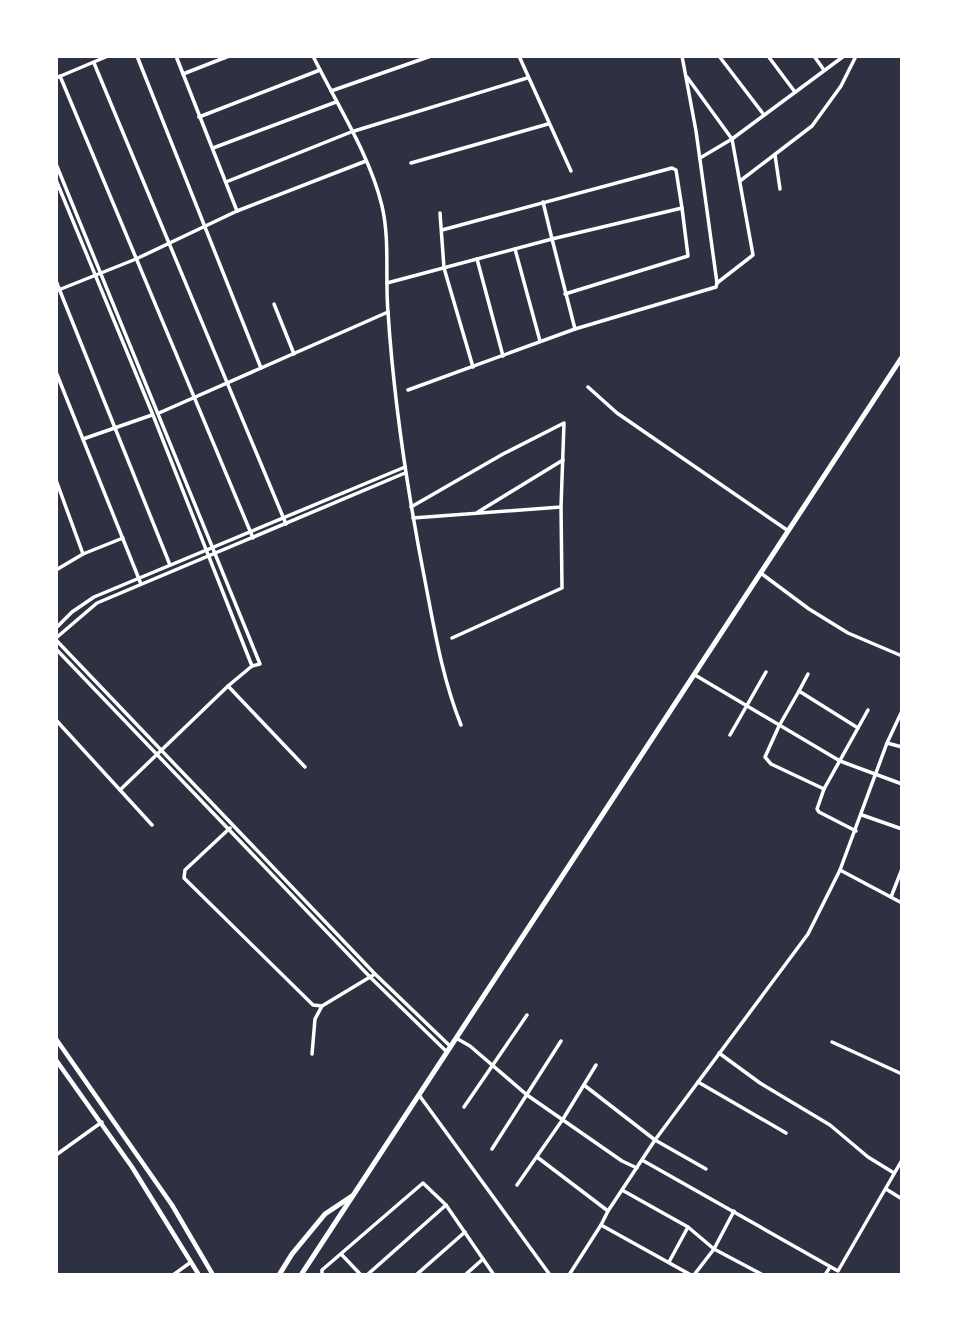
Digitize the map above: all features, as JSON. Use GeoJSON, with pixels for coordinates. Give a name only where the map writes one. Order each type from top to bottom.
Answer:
{"type":"FeatureCollection","features":[{"type":"Feature","properties":{"kind":"main road"},"geometry":{"type":"LineString","coordinates":[[301,1275],[902,357]]}},
{"type":"Feature","properties":{"kind":"main road"},"geometry":{"type":"LineString","coordinates":[[279,1275],[324,1214],[354,1195]]}},
{"type":"Feature","properties":{"kind":"main road"},"geometry":{"type":"LineString","coordinates":[[324,1214],[332,1216],[336,1223]]}},
{"type":"Feature","properties":{"kind":"street"},"geometry":{"type":"LineString","coordinates":[[108,56],[58,77],[253,538]]}},
{"type":"Feature","properties":{"kind":"street"},"geometry":{"type":"LineString","coordinates":[[136,56],[261,368]]}},
{"type":"Feature","properties":{"kind":"street"},"geometry":{"type":"LineString","coordinates":[[176,56],[237,211]]}},
{"type":"Feature","properties":{"kind":"street"},"geometry":{"type":"LineString","coordinates":[[183,74],[229,56]]}},
{"type":"Feature","properties":{"kind":"street"},"geometry":{"type":"LineString","coordinates":[[313,56],[366,161],[383,209],[388,312],[405,472],[445,678],[461,725]]}},
{"type":"Feature","properties":{"kind":"street"},"geometry":{"type":"LineString","coordinates":[[331,91],[431,56]]}},
{"type":"Feature","properties":{"kind":"street"},"geometry":{"type":"LineString","coordinates":[[519,56],[570,171]]}},
{"type":"Feature","properties":{"kind":"street"},"geometry":{"type":"LineString","coordinates":[[682,56],[717,283]]}},
{"type":"Feature","properties":{"kind":"street"},"geometry":{"type":"LineString","coordinates":[[719,56],[764,115]]}},
{"type":"Feature","properties":{"kind":"street"},"geometry":{"type":"LineString","coordinates":[[768,56],[795,92]]}},
{"type":"Feature","properties":{"kind":"street"},"geometry":{"type":"LineString","coordinates":[[814,56],[824,70]]}},
{"type":"Feature","properties":{"kind":"street"},"geometry":{"type":"LineString","coordinates":[[700,159],[732,139],[844,56]]}},
{"type":"Feature","properties":{"kind":"street"},"geometry":{"type":"LineString","coordinates":[[740,181],[812,126],[841,86],[856,56]]}},
{"type":"Feature","properties":{"kind":"street"},"geometry":{"type":"LineString","coordinates":[[94,63],[286,524]]}},
{"type":"Feature","properties":{"kind":"street"},"geometry":{"type":"LineString","coordinates":[[199,117],[320,70]]}},
{"type":"Feature","properties":{"kind":"street"},"geometry":{"type":"LineString","coordinates":[[408,390],[575,329],[716,287],[717,283],[753,255],[732,139],[686,75]]}},
{"type":"Feature","properties":{"kind":"street"},"geometry":{"type":"LineString","coordinates":[[226,182],[351,132],[527,78]]}},
{"type":"Feature","properties":{"kind":"street"},"geometry":{"type":"LineString","coordinates":[[212,148],[336,103]]}},
{"type":"Feature","properties":{"kind":"street"},"geometry":{"type":"LineString","coordinates":[[411,163],[548,124]]}},
{"type":"Feature","properties":{"kind":"street"},"geometry":{"type":"LineString","coordinates":[[775,155],[780,189]]}},
{"type":"Feature","properties":{"kind":"street"},"geometry":{"type":"LineString","coordinates":[[58,290],[136,259],[237,211],[366,161]]}},
{"type":"Feature","properties":{"kind":"street"},"geometry":{"type":"LineString","coordinates":[[56,164],[260,664],[251,666],[228,686],[120,790]]}},
{"type":"Feature","properties":{"kind":"street"},"geometry":{"type":"LineString","coordinates":[[442,230],[672,168],[676,170],[688,257],[565,294]]}},
{"type":"Feature","properties":{"kind":"street"},"geometry":{"type":"LineString","coordinates":[[56,180],[153,415],[251,666]]}},
{"type":"Feature","properties":{"kind":"street"},"geometry":{"type":"LineString","coordinates":[[544,202],[575,329]]}},
{"type":"Feature","properties":{"kind":"street"},"geometry":{"type":"LineString","coordinates":[[387,284],[552,239],[682,208]]}},
{"type":"Feature","properties":{"kind":"street"},"geometry":{"type":"LineString","coordinates":[[440,213],[444,268],[473,367]]}},
{"type":"Feature","properties":{"kind":"street"},"geometry":{"type":"LineString","coordinates":[[515,249],[540,342]]}},
{"type":"Feature","properties":{"kind":"street"},"geometry":{"type":"LineString","coordinates":[[477,259],[503,356]]}},
{"type":"Feature","properties":{"kind":"street"},"geometry":{"type":"LineString","coordinates":[[56,281],[172,571]]}},
{"type":"Feature","properties":{"kind":"street"},"geometry":{"type":"LineString","coordinates":[[274,304],[294,354]]}},
{"type":"Feature","properties":{"kind":"street"},"geometry":{"type":"LineString","coordinates":[[83,439],[158,413],[388,312]]}},
{"type":"Feature","properties":{"kind":"street"},"geometry":{"type":"LineString","coordinates":[[56,372],[141,583]]}},
{"type":"Feature","properties":{"kind":"street"},"geometry":{"type":"LineString","coordinates":[[588,387],[617,413],[789,531]]}},
{"type":"Feature","properties":{"kind":"street"},"geometry":{"type":"LineString","coordinates":[[411,507],[503,454],[564,423],[562,588],[452,638]]}},
{"type":"Feature","properties":{"kind":"street"},"geometry":{"type":"LineString","coordinates":[[475,514],[563,460]]}},
{"type":"Feature","properties":{"kind":"street"},"geometry":{"type":"LineString","coordinates":[[56,628],[72,612],[94,597],[405,467]]}},
{"type":"Feature","properties":{"kind":"street"},"geometry":{"type":"LineString","coordinates":[[405,472],[97,603],[56,639],[449,1049]]}},
{"type":"Feature","properties":{"kind":"street"},"geometry":{"type":"LineString","coordinates":[[56,480],[83,554]]}},
{"type":"Feature","properties":{"kind":"street"},"geometry":{"type":"LineString","coordinates":[[413,518],[561,507]]}},
{"type":"Feature","properties":{"kind":"street"},"geometry":{"type":"LineString","coordinates":[[56,570],[83,554],[123,538]]}},
{"type":"Feature","properties":{"kind":"street"},"geometry":{"type":"LineString","coordinates":[[761,574],[848,633],[902,656]]}},
{"type":"Feature","properties":{"kind":"street"},"geometry":{"type":"LineString","coordinates":[[231,615],[239,610]]}},
{"type":"Feature","properties":{"kind":"street"},"geometry":{"type":"LineString","coordinates":[[56,649],[371,978],[449,1049]]}},
{"type":"Feature","properties":{"kind":"street"},"geometry":{"type":"LineString","coordinates":[[730,735],[766,672]]}},
{"type":"Feature","properties":{"kind":"street"},"geometry":{"type":"LineString","coordinates":[[808,674],[764,753],[766,761],[824,789]]}},
{"type":"Feature","properties":{"kind":"street"},"geometry":{"type":"LineString","coordinates":[[695,675],[840,761],[902,784]]}},
{"type":"Feature","properties":{"kind":"street"},"geometry":{"type":"LineString","coordinates":[[228,686],[305,767]]}},
{"type":"Feature","properties":{"kind":"street"},"geometry":{"type":"LineString","coordinates":[[799,691],[858,728]]}},
{"type":"Feature","properties":{"kind":"street"},"geometry":{"type":"LineString","coordinates":[[856,831],[817,809],[824,789],[868,709]]}},
{"type":"Feature","properties":{"kind":"street"},"geometry":{"type":"LineString","coordinates":[[569,1275],[655,1140],[808,934],[840,870],[887,743],[902,711]]}},
{"type":"Feature","properties":{"kind":"street"},"geometry":{"type":"LineString","coordinates":[[56,720],[152,825]]}},
{"type":"Feature","properties":{"kind":"street"},"geometry":{"type":"LineString","coordinates":[[887,743],[902,747]]}},
{"type":"Feature","properties":{"kind":"street"},"geometry":{"type":"LineString","coordinates":[[862,815],[902,830]]}},
{"type":"Feature","properties":{"kind":"street"},"geometry":{"type":"LineString","coordinates":[[230,828],[185,870],[184,878],[313,1005],[322,1006]]}},
{"type":"Feature","properties":{"kind":"street"},"geometry":{"type":"LineString","coordinates":[[890,897],[902,869]]}},
{"type":"Feature","properties":{"kind":"street"},"geometry":{"type":"LineString","coordinates":[[840,870],[902,903]]}},
{"type":"Feature","properties":{"kind":"street"},"geometry":{"type":"LineString","coordinates":[[312,1054],[315,1019],[322,1006],[375,974]]}},
{"type":"Feature","properties":{"kind":"street"},"geometry":{"type":"LineString","coordinates":[[464,1107],[527,1015]]}},
{"type":"Feature","properties":{"kind":"street"},"geometry":{"type":"LineString","coordinates":[[456,1038],[527,1095],[622,1161],[637,1168]]}},
{"type":"Feature","properties":{"kind":"street"},"geometry":{"type":"LineString","coordinates":[[56,1039],[165,1194],[214,1275]]}},
{"type":"Feature","properties":{"kind":"street"},"geometry":{"type":"LineString","coordinates":[[492,1149],[561,1041]]}},
{"type":"Feature","properties":{"kind":"street"},"geometry":{"type":"LineString","coordinates":[[832,1042],[902,1074]]}},
{"type":"Feature","properties":{"kind":"street"},"geometry":{"type":"LineString","coordinates":[[719,1053],[760,1083],[830,1125],[868,1157],[894,1174]]}},
{"type":"Feature","properties":{"kind":"street"},"geometry":{"type":"LineString","coordinates":[[56,1060],[102,1122],[199,1275]]}},
{"type":"Feature","properties":{"kind":"street"},"geometry":{"type":"LineString","coordinates":[[517,1185],[563,1119],[596,1065]]}},
{"type":"Feature","properties":{"kind":"street"},"geometry":{"type":"LineString","coordinates":[[698,1082],[786,1133]]}},
{"type":"Feature","properties":{"kind":"street"},"geometry":{"type":"LineString","coordinates":[[584,1085],[655,1140],[706,1169]]}},
{"type":"Feature","properties":{"kind":"street"},"geometry":{"type":"LineString","coordinates":[[419,1096],[550,1275]]}},
{"type":"Feature","properties":{"kind":"street"},"geometry":{"type":"LineString","coordinates":[[56,1155],[102,1122]]}},
{"type":"Feature","properties":{"kind":"street"},"geometry":{"type":"LineString","coordinates":[[537,1157],[608,1211]]}},
{"type":"Feature","properties":{"kind":"street"},"geometry":{"type":"LineString","coordinates":[[642,1160],[844,1275]]}},
{"type":"Feature","properties":{"kind":"street"},"geometry":{"type":"LineString","coordinates":[[838,1271],[902,1160]]}},
{"type":"Feature","properties":{"kind":"street"},"geometry":{"type":"LineString","coordinates":[[322,1275],[322,1270],[423,1183],[446,1205],[494,1275]]}},
{"type":"Feature","properties":{"kind":"street"},"geometry":{"type":"LineString","coordinates":[[885,1189],[902,1199]]}},
{"type":"Feature","properties":{"kind":"street"},"geometry":{"type":"LineString","coordinates":[[622,1190],[688,1227],[714,1249],[763,1275]]}},
{"type":"Feature","properties":{"kind":"street"},"geometry":{"type":"LineString","coordinates":[[367,1275],[446,1205]]}},
{"type":"Feature","properties":{"kind":"street"},"geometry":{"type":"LineString","coordinates":[[601,1225],[693,1275],[714,1249],[734,1211]]}},
{"type":"Feature","properties":{"kind":"street"},"geometry":{"type":"LineString","coordinates":[[668,1262],[688,1227]]}},
{"type":"Feature","properties":{"kind":"street"},"geometry":{"type":"LineString","coordinates":[[416,1275],[465,1232]]}},
{"type":"Feature","properties":{"kind":"street"},"geometry":{"type":"LineString","coordinates":[[342,1255],[360,1275]]}},
{"type":"Feature","properties":{"kind":"street"},"geometry":{"type":"LineString","coordinates":[[465,1275],[483,1259]]}},
{"type":"Feature","properties":{"kind":"street"},"geometry":{"type":"LineString","coordinates":[[173,1275],[191,1262]]}},
{"type":"Feature","properties":{"kind":"street"},"geometry":{"type":"LineString","coordinates":[[825,1275],[830,1267]]}}]}
